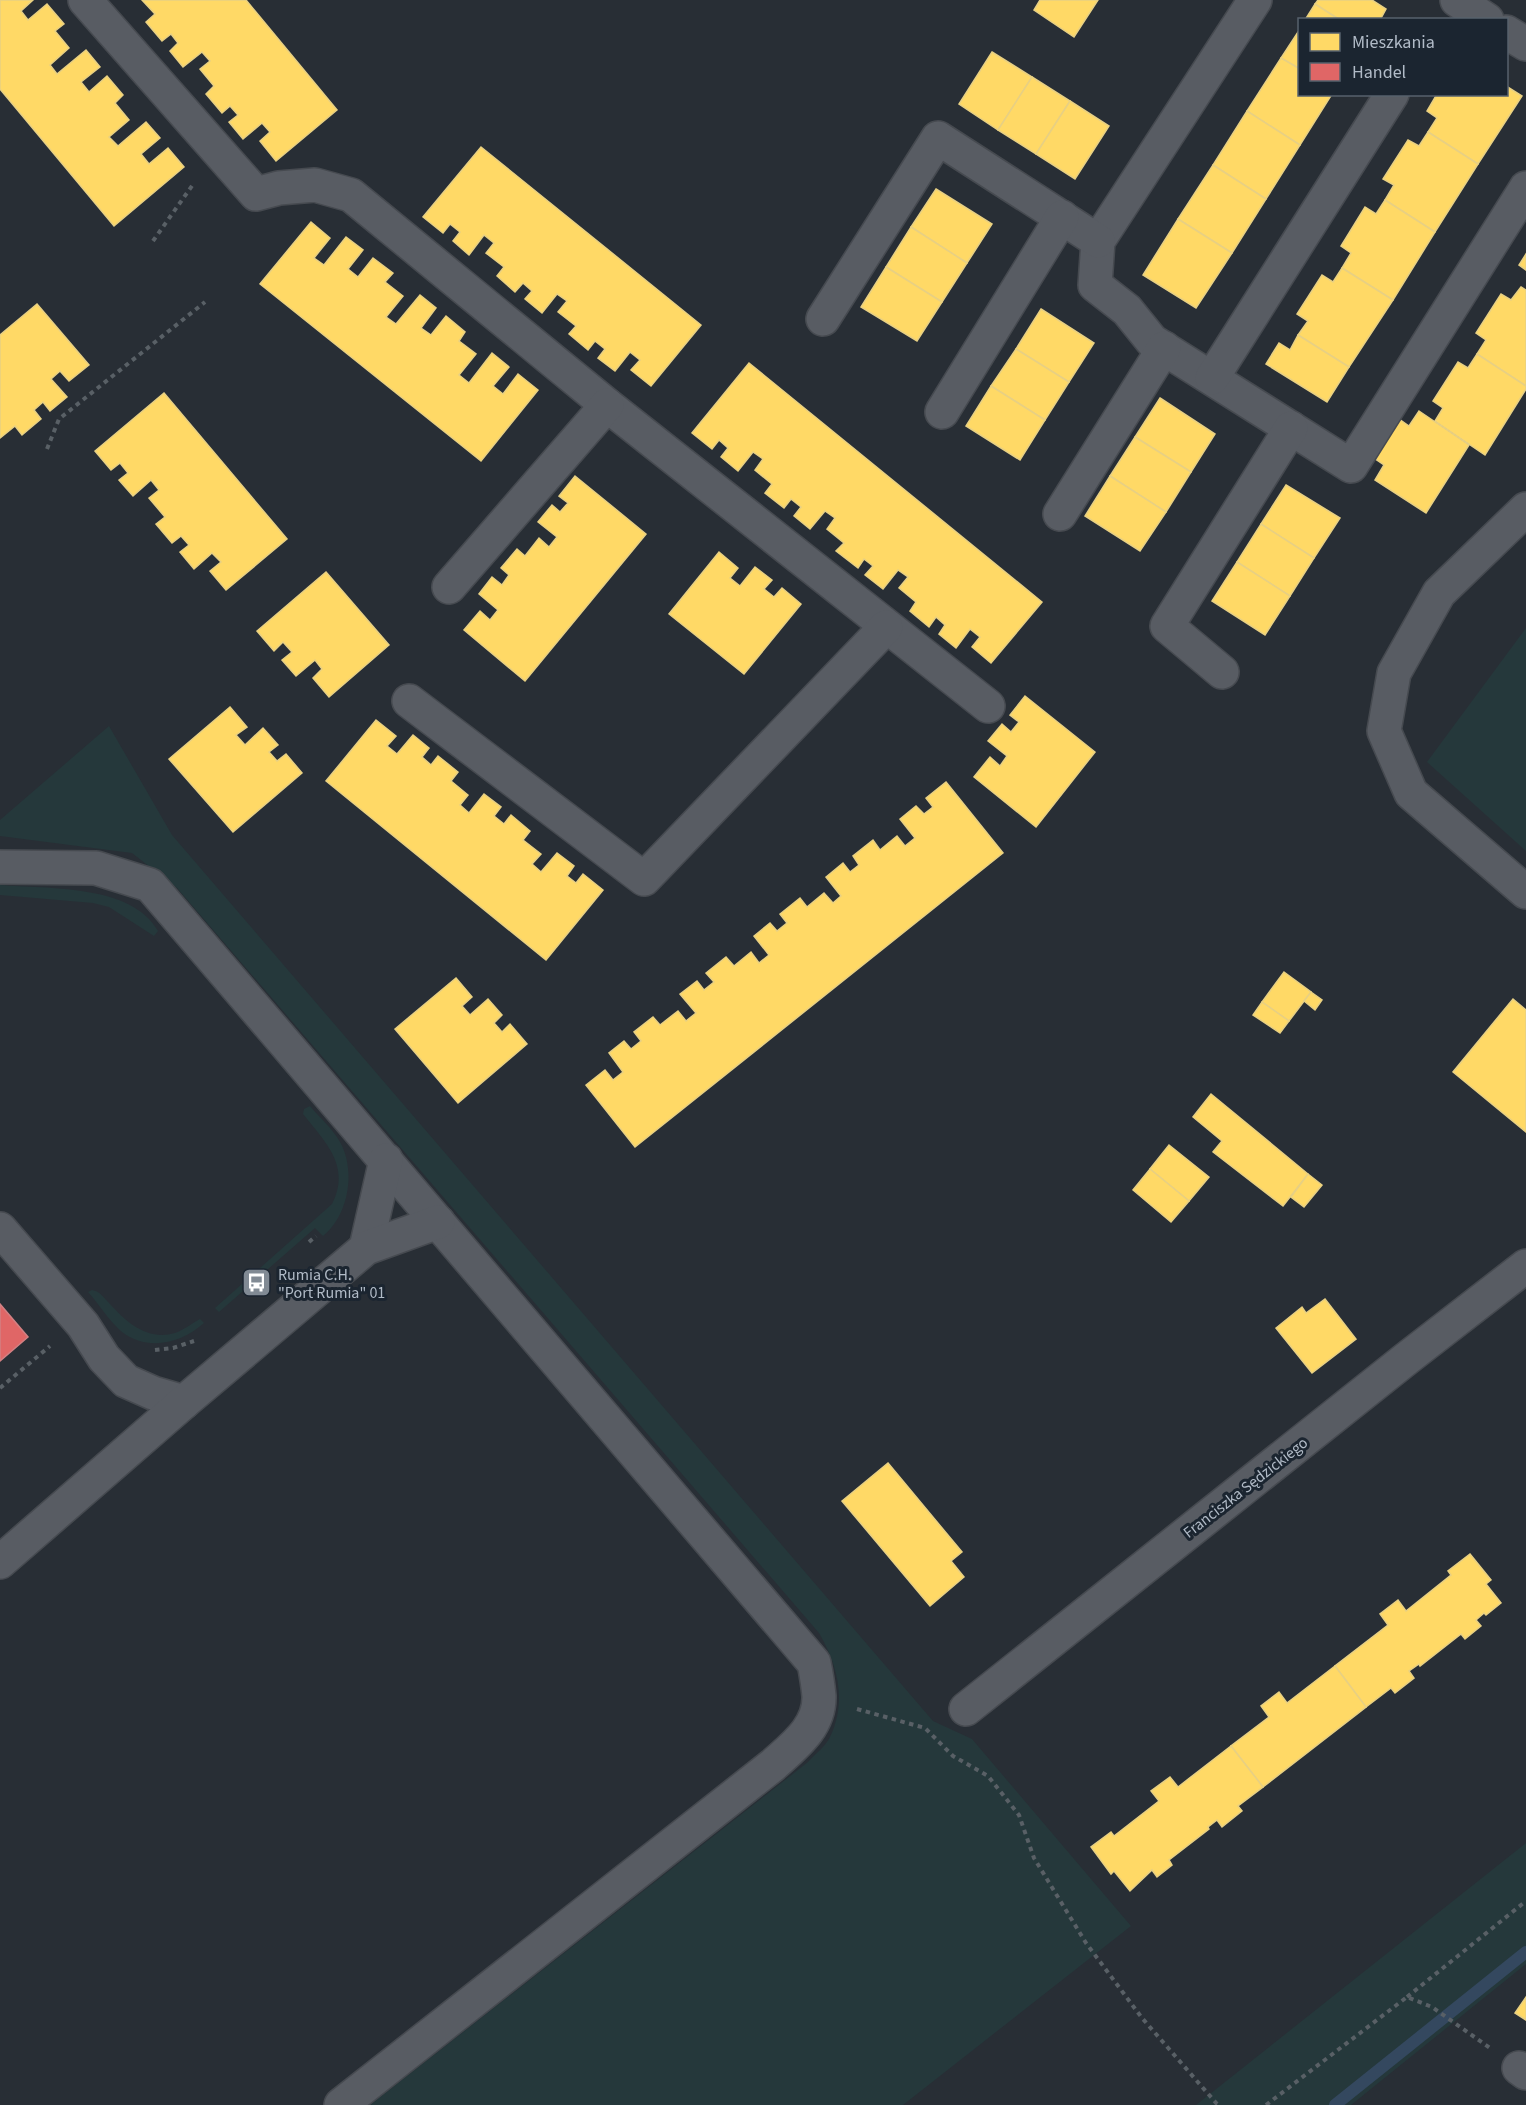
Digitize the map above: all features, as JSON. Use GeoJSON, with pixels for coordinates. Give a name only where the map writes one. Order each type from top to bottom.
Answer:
{"type":"FeatureCollection","features":[{"type":"Feature","properties":{"kind":"street"},"geometry":{"type":"LineString","coordinates":[[85,0],[256,194],[279,188],[315,185],[351,195],[607,405],[988,706]]}},
{"type":"Feature","properties":{"kind":"street"},"geometry":{"type":"LineString","coordinates":[[1255,0],[1098,241],[1095,285],[1127,310],[1152,341],[1351,466],[1526,188]]}},
{"type":"Feature","properties":{"kind":"street"},"geometry":{"type":"LineString","coordinates":[[1457,0],[1484,18]]}},
{"type":"Feature","properties":{"kind":"street"},"geometry":{"type":"LineString","coordinates":[[1508,33],[1526,44]]}},
{"type":"Feature","properties":{"kind":"street"},"geometry":{"type":"LineString","coordinates":[[1212,378],[1391,96]]}},
{"type":"Feature","properties":{"kind":"street"},"geometry":{"type":"LineString","coordinates":[[823,318],[938,138],[1098,241]]}},
{"type":"Feature","properties":{"kind":"street"},"geometry":{"type":"LineString","coordinates":[[942,412],[1062,217]]}},
{"type":"Feature","properties":{"kind":"street"},"geometry":{"type":"LineString","coordinates":[[1060,514],[1164,348]]}},
{"type":"Feature","properties":{"kind":"street"},"geometry":{"type":"LineString","coordinates":[[449,587],[607,405]]}},
{"type":"Feature","properties":{"kind":"street"},"geometry":{"type":"LineString","coordinates":[[1222,672],[1167,626],[1291,428]]}},
{"type":"Feature","properties":{"kind":"street"},"geometry":{"type":"LineString","coordinates":[[1526,509],[1440,593],[1394,673],[1384,732],[1411,793],[1526,892]]}},
{"type":"Feature","properties":{"kind":"street"},"geometry":{"type":"LineString","coordinates":[[409,700],[644,879],[886,627]]}},
{"type":"Feature","properties":{"kind":"street"},"geometry":{"type":"LineString","coordinates":[[0,867],[96,868],[150,885],[814,1663],[819,1698],[815,1718],[803,1738],[773,1765],[341,2105]]}},
{"type":"Feature","properties":{"kind":"street"},"geometry":{"type":"LineString","coordinates":[[366,1248],[386,1160]]}},
{"type":"Feature","properties":{"kind":"street"},"geometry":{"type":"LineString","coordinates":[[0,1562],[366,1248],[438,1222]]}},
{"type":"Feature","properties":{"kind":"street"},"geometry":{"type":"LineString","coordinates":[[0,1229],[83,1325],[104,1358],[126,1381],[153,1393],[184,1402]]}},
{"type":"Feature","properties":{"kind":"street","name":"Franciszka Sędzickiego"},"geometry":{"type":"LineString","coordinates":[[966,1709],[1526,1266]]}},
{"type":"Feature","properties":{"kind":"path"},"geometry":{"type":"LineString","coordinates":[[153,241],[217,150]]}},
{"type":"Feature","properties":{"kind":"path"},"geometry":{"type":"LineString","coordinates":[[47,448],[59,419],[205,302]]}},
{"type":"Feature","properties":{"kind":"path"},"geometry":{"type":"LineString","coordinates":[[307,1244],[316,1236]]}},
{"type":"Feature","properties":{"kind":"path"},"geometry":{"type":"LineString","coordinates":[[0,1388],[57,1340],[71,1336],[83,1325]]}},
{"type":"Feature","properties":{"kind":"path"},"geometry":{"type":"LineString","coordinates":[[146,1349],[173,1348],[193,1342],[201,1336]]}},
{"type":"Feature","properties":{"kind":"path"},"geometry":{"type":"LineString","coordinates":[[819,1698],[925,1728],[953,1756],[988,1776],[1019,1815],[1034,1858],[1086,1943],[1142,2018],[1217,2104],[1221,2105]]}},
{"type":"Feature","properties":{"kind":"path"},"geometry":{"type":"LineString","coordinates":[[1266,2105],[1407,1997],[1526,1901]]}},
{"type":"Feature","properties":{"kind":"path"},"geometry":{"type":"LineString","coordinates":[[1407,1997],[1432,2007],[1522,2070]]}},
{"type":"Feature","properties":{"kind":"shaded area"},"geometry":{"type":"Polygon","coordinates":[[[1526,628],[1526,851],[1427,762],[1526,628]]]}},
{"type":"Feature","properties":{"kind":"shaded area"},"geometry":{"type":"Polygon","coordinates":[[[109,726],[172,835],[933,1721],[972,1739],[1131,1926],[903,2105],[370,2105],[808,1762],[828,1740],[835,1724],[839,1697],[838,1684],[831,1658],[819,1633],[177,888],[132,853],[0,836],[0,820],[109,726]]]}},
{"type":"Feature","properties":{"kind":"shaded area"},"geometry":{"type":"Polygon","coordinates":[[[0,885],[64,889],[109,897],[129,905],[146,916],[158,931],[154,936],[109,907],[93,903],[0,895],[0,885]]]}},
{"type":"Feature","properties":{"kind":"shaded area"},"geometry":{"type":"Polygon","coordinates":[[[310,1106],[334,1132],[345,1153],[349,1179],[339,1216],[323,1236],[315,1228],[219,1312],[215,1308],[332,1204],[339,1178],[337,1166],[327,1145],[303,1114],[304,1109],[310,1106]]]}},
{"type":"Feature","properties":{"kind":"shaded area"},"geometry":{"type":"Polygon","coordinates":[[[92,1290],[100,1293],[131,1324],[156,1335],[178,1332],[200,1319],[204,1323],[186,1336],[175,1340],[143,1342],[117,1328],[88,1292],[92,1290]]]}},
{"type":"Feature","properties":{"kind":"shaded area"},"geometry":{"type":"Polygon","coordinates":[[[1526,1843],[1526,1964],[1351,2105],[1196,2105],[1526,1843]]]}},
{"type":"Feature","properties":{"kind":"building: Mieszkania"},"geometry":{"type":"Polygon","coordinates":[[[0,0],[33,0],[21,11],[28,20],[47,4],[64,24],[55,31],[69,48],[50,65],[57,74],[86,50],[100,67],[81,82],[89,92],[107,76],[123,95],[115,103],[129,120],[109,137],[118,146],[146,122],[160,138],[141,154],[149,164],[168,148],[184,167],[114,226],[0,89],[0,0]]]}},
{"type":"Feature","properties":{"kind":"building: Mieszkania"},"geometry":{"type":"Polygon","coordinates":[[[142,0],[246,0],[337,110],[276,161],[260,141],[270,132],[262,123],[243,139],[229,122],[238,115],[230,106],[222,113],[206,94],[214,86],[200,69],[210,61],[202,52],[183,67],[170,51],[178,43],[171,34],[162,41],[146,22],[155,14],[142,0]]]}},
{"type":"Feature","properties":{"kind":"building: Mieszkania"},"geometry":{"type":"Polygon","coordinates":[[[1040,0],[1098,0],[1074,37],[1034,10],[1040,0]]]}},
{"type":"Feature","properties":{"kind":"building: Mieszkania"},"geometry":{"type":"Polygon","coordinates":[[[1318,0],[1372,0],[1386,9],[1381,18],[1337,18],[1315,4],[1318,0]]]}},
{"type":"Feature","properties":{"kind":"building: Mieszkania"},"geometry":{"type":"Polygon","coordinates":[[[1315,4],[1337,18],[1306,18],[1315,4]]]}},
{"type":"Feature","properties":{"kind":"building: Mieszkania"},"geometry":{"type":"Polygon","coordinates":[[[1298,32],[1298,68],[1281,58],[1298,32]]]}},
{"type":"Feature","properties":{"kind":"building: Mieszkania"},"geometry":{"type":"Polygon","coordinates":[[[992,52],[1032,77],[998,130],[959,104],[992,52]]]}},
{"type":"Feature","properties":{"kind":"building: Mieszkania"},"geometry":{"type":"Polygon","coordinates":[[[1281,58],[1298,68],[1298,96],[1331,96],[1300,145],[1247,111],[1281,58]]]}},
{"type":"Feature","properties":{"kind":"building: Mieszkania"},"geometry":{"type":"Polygon","coordinates":[[[1032,77],[1070,101],[1036,154],[998,130],[1032,77]]]}},
{"type":"Feature","properties":{"kind":"building: Mieszkania"},"geometry":{"type":"Polygon","coordinates":[[[1508,87],[1522,96],[1478,164],[1428,132],[1437,118],[1427,111],[1436,96],[1508,96],[1508,87]]]}},
{"type":"Feature","properties":{"kind":"building: Mieszkania"},"geometry":{"type":"Polygon","coordinates":[[[1070,101],[1109,126],[1075,179],[1036,154],[1070,101]]]}},
{"type":"Feature","properties":{"kind":"building: Mieszkania"},"geometry":{"type":"Polygon","coordinates":[[[1247,111],[1300,145],[1266,199],[1213,165],[1247,111]]]}},
{"type":"Feature","properties":{"kind":"building: Mieszkania"},"geometry":{"type":"Polygon","coordinates":[[[1428,132],[1478,164],[1435,232],[1385,200],[1394,185],[1383,179],[1408,140],[1419,146],[1428,132]]]}},
{"type":"Feature","properties":{"kind":"building: Mieszkania"},"geometry":{"type":"Polygon","coordinates":[[[481,147],[701,325],[651,386],[631,370],[640,360],[630,352],[615,371],[598,358],[605,349],[595,341],[588,350],[569,334],[576,326],[558,312],[567,301],[557,294],[542,313],[525,299],[532,291],[523,283],[515,292],[497,276],[504,267],[486,253],[494,243],[484,235],[469,255],[453,241],[460,232],[450,224],[443,233],[423,217],[481,147]]]}},
{"type":"Feature","properties":{"kind":"building: Mieszkania"},"geometry":{"type":"Polygon","coordinates":[[[1213,165],[1266,199],[1232,253],[1178,219],[1213,165]]]}},
{"type":"Feature","properties":{"kind":"building: Mieszkania"},"geometry":{"type":"Polygon","coordinates":[[[936,189],[992,224],[967,263],[911,227],[936,189]]]}},
{"type":"Feature","properties":{"kind":"building: Mieszkania"},"geometry":{"type":"Polygon","coordinates":[[[1385,200],[1435,232],[1393,300],[1342,268],[1351,253],[1341,246],[1365,207],[1376,214],[1385,200]]]}},
{"type":"Feature","properties":{"kind":"building: Mieszkania"},"geometry":{"type":"Polygon","coordinates":[[[1178,219],[1232,253],[1196,308],[1143,275],[1178,219]]]}},
{"type":"Feature","properties":{"kind":"building: Mieszkania"},"geometry":{"type":"Polygon","coordinates":[[[311,222],[330,238],[314,258],[324,265],[346,237],[363,250],[348,269],[358,277],[373,258],[393,273],[385,282],[403,296],[386,317],[396,324],[420,295],[436,308],[421,328],[431,335],[446,316],[465,332],[459,341],[476,354],[459,375],[469,383],[492,353],[509,367],[493,386],[503,394],[518,374],[538,390],[481,461],[260,284],[311,222]]]}},
{"type":"Feature","properties":{"kind":"building: Mieszkania"},"geometry":{"type":"Polygon","coordinates":[[[911,227],[967,263],[942,302],[886,267],[911,227]]]}},
{"type":"Feature","properties":{"kind":"building: Mieszkania"},"geometry":{"type":"Polygon","coordinates":[[[1526,254],[1526,270],[1519,265],[1526,254]]]}},
{"type":"Feature","properties":{"kind":"building: Mieszkania"},"geometry":{"type":"Polygon","coordinates":[[[886,267],[942,302],[917,341],[861,307],[886,267]]]}},
{"type":"Feature","properties":{"kind":"building: Mieszkania"},"geometry":{"type":"Polygon","coordinates":[[[1342,268],[1393,300],[1349,367],[1298,335],[1308,321],[1297,314],[1322,275],[1333,282],[1342,268]]]}},
{"type":"Feature","properties":{"kind":"building: Mieszkania"},"geometry":{"type":"Polygon","coordinates":[[[1521,287],[1526,290],[1526,386],[1477,354],[1486,340],[1476,333],[1501,294],[1511,300],[1521,287]]]}},
{"type":"Feature","properties":{"kind":"building: Mieszkania"},"geometry":{"type":"Polygon","coordinates":[[[37,304],[89,365],[69,381],[60,371],[51,379],[67,397],[50,411],[43,402],[34,410],[41,419],[22,435],[15,426],[0,438],[0,335],[37,304]]]}},
{"type":"Feature","properties":{"kind":"building: Mieszkania"},"geometry":{"type":"Polygon","coordinates":[[[1041,309],[1094,343],[1069,382],[1016,349],[1041,309]]]}},
{"type":"Feature","properties":{"kind":"building: Mieszkania"},"geometry":{"type":"Polygon","coordinates":[[[1298,335],[1349,367],[1327,402],[1266,364],[1279,343],[1290,350],[1298,335]]]}},
{"type":"Feature","properties":{"kind":"building: Mieszkania"},"geometry":{"type":"Polygon","coordinates":[[[1016,349],[1069,382],[1045,420],[991,386],[1016,349]]]}},
{"type":"Feature","properties":{"kind":"building: Mieszkania"},"geometry":{"type":"Polygon","coordinates":[[[1477,354],[1526,386],[1485,455],[1435,421],[1443,408],[1433,401],[1458,362],[1468,368],[1477,354]]]}},
{"type":"Feature","properties":{"kind":"building: Mieszkania"},"geometry":{"type":"Polygon","coordinates":[[[749,363],[1042,602],[991,663],[972,647],[980,637],[970,629],[956,648],[939,634],[945,625],[936,617],[929,627],[910,611],[916,602],[899,588],[908,577],[898,570],[883,589],[865,575],[873,566],[864,559],[858,568],[836,551],[844,543],[827,529],[835,518],[825,511],[810,529],[794,516],[801,507],[791,499],[784,508],[765,493],[772,484],[755,470],[763,459],[753,452],[738,471],[721,457],[728,448],[719,440],[712,449],[692,433],[749,363]]]}},
{"type":"Feature","properties":{"kind":"building: Mieszkania"},"geometry":{"type":"Polygon","coordinates":[[[991,386],[1045,420],[1020,460],[966,426],[991,386]]]}},
{"type":"Feature","properties":{"kind":"building: Mieszkania"},"geometry":{"type":"Polygon","coordinates":[[[164,393],[287,539],[226,590],[210,571],[221,562],[212,553],[194,569],[180,552],[189,545],[181,536],[172,543],[156,524],[165,517],[149,498],[159,490],[151,480],[133,496],[119,480],[128,473],[120,463],[111,470],[95,451],[164,393]]]}},
{"type":"Feature","properties":{"kind":"building: Mieszkania"},"geometry":{"type":"Polygon","coordinates":[[[1160,398],[1215,434],[1191,472],[1135,437],[1160,398]]]}},
{"type":"Feature","properties":{"kind":"building: Mieszkania"},"geometry":{"type":"Polygon","coordinates":[[[1419,411],[1469,445],[1426,513],[1375,480],[1384,465],[1374,458],[1399,419],[1409,426],[1419,411]]]}},
{"type":"Feature","properties":{"kind":"building: Mieszkania"},"geometry":{"type":"Polygon","coordinates":[[[1135,437],[1191,472],[1166,512],[1110,476],[1135,437]]]}},
{"type":"Feature","properties":{"kind":"building: Mieszkania"},"geometry":{"type":"Polygon","coordinates":[[[575,476],[646,534],[525,681],[464,630],[480,611],[490,620],[498,610],[479,594],[492,577],[502,585],[509,575],[501,568],[517,549],[525,556],[539,538],[549,547],[557,537],[538,522],[552,505],[560,512],[568,503],[559,496],[575,476]]]}},
{"type":"Feature","properties":{"kind":"building: Mieszkania"},"geometry":{"type":"Polygon","coordinates":[[[1110,476],[1166,512],[1140,551],[1085,516],[1110,476]]]}},
{"type":"Feature","properties":{"kind":"building: Mieszkania"},"geometry":{"type":"Polygon","coordinates":[[[1286,485],[1340,518],[1314,558],[1261,524],[1286,485]]]}},
{"type":"Feature","properties":{"kind":"building: Mieszkania"},"geometry":{"type":"Polygon","coordinates":[[[1261,524],[1314,558],[1290,596],[1237,562],[1261,524]]]}},
{"type":"Feature","properties":{"kind":"building: Mieszkania"},"geometry":{"type":"Polygon","coordinates":[[[719,552],[738,568],[730,578],[740,586],[755,567],[772,580],[764,589],[774,597],[782,588],[801,604],[744,674],[669,614],[719,552]]]}},
{"type":"Feature","properties":{"kind":"building: Mieszkania"},"geometry":{"type":"Polygon","coordinates":[[[1237,562],[1290,596],[1265,635],[1212,601],[1237,562]]]}},
{"type":"Feature","properties":{"kind":"building: Mieszkania"},"geometry":{"type":"Polygon","coordinates":[[[326,572],[389,645],[329,697],[313,678],[322,669],[315,660],[296,676],[282,660],[292,652],[283,642],[274,651],[257,631],[326,572]]]}},
{"type":"Feature","properties":{"kind":"building: Mieszkania"},"geometry":{"type":"Polygon","coordinates":[[[1025,696],[1095,752],[1036,827],[974,777],[990,757],[1000,766],[1007,756],[988,741],[1002,724],[1011,732],[1019,722],[1010,715],[1025,696]]]}},
{"type":"Feature","properties":{"kind":"building: Mieszkania"},"geometry":{"type":"Polygon","coordinates":[[[230,707],[247,727],[236,735],[245,745],[263,728],[278,745],[269,752],[277,761],[286,754],[302,773],[233,832],[169,759],[230,707]]]}},
{"type":"Feature","properties":{"kind":"building: Mieszkania"},"geometry":{"type":"Polygon","coordinates":[[[376,720],[396,736],[387,746],[397,754],[413,735],[429,748],[422,757],[431,765],[438,756],[458,772],[451,781],[468,795],[460,805],[469,813],[484,794],[501,807],[494,816],[504,824],[511,815],[530,831],[523,840],[541,854],[532,864],[541,872],[557,853],[574,866],[567,876],[576,883],[583,874],[603,890],[546,960],[326,781],[376,720]]]}},
{"type":"Feature","properties":{"kind":"building: Mieszkania"},"geometry":{"type":"Polygon","coordinates":[[[946,782],[1003,853],[635,1147],[586,1085],[605,1070],[613,1080],[623,1072],[609,1053],[624,1041],[631,1049],[641,1041],[634,1032],[653,1017],[660,1025],[678,1011],[686,1021],[696,1013],[680,994],[697,981],[704,990],[714,982],[706,973],[726,957],[734,966],[751,952],[759,963],[769,955],[754,936],[770,923],[777,931],[787,923],[780,914],[800,898],[807,907],[824,893],[833,903],[841,896],[826,877],[843,863],[850,872],[859,865],[853,856],[873,840],[880,850],[897,836],[905,846],[915,838],[900,819],[916,806],[924,814],[933,807],[926,798],[946,782]]]}},
{"type":"Feature","properties":{"kind":"building: Mieszkania"},"geometry":{"type":"Polygon","coordinates":[[[1284,972],[1311,992],[1289,1021],[1262,1002],[1284,972]]]}},
{"type":"Feature","properties":{"kind":"building: Mieszkania"},"geometry":{"type":"Polygon","coordinates":[[[456,978],[472,997],[462,1006],[470,1015],[488,999],[502,1015],[494,1023],[502,1032],[510,1024],[527,1044],[458,1103],[395,1029],[456,978]]]}},
{"type":"Feature","properties":{"kind":"building: Mieszkania"},"geometry":{"type":"Polygon","coordinates":[[[1311,992],[1322,1000],[1315,1010],[1304,1001],[1311,992]]]}},
{"type":"Feature","properties":{"kind":"building: Mieszkania"},"geometry":{"type":"Polygon","coordinates":[[[1513,999],[1526,1010],[1526,1132],[1453,1072],[1513,999]]]}},
{"type":"Feature","properties":{"kind":"building: Mieszkania"},"geometry":{"type":"Polygon","coordinates":[[[1262,1002],[1289,1021],[1280,1033],[1253,1015],[1262,1002]]]}},
{"type":"Feature","properties":{"kind":"building: Mieszkania"},"geometry":{"type":"Polygon","coordinates":[[[1211,1094],[1308,1174],[1283,1206],[1213,1152],[1222,1141],[1193,1117],[1211,1094]]]}},
{"type":"Feature","properties":{"kind":"building: Mieszkania"},"geometry":{"type":"Polygon","coordinates":[[[1169,1145],[1209,1177],[1189,1201],[1150,1169],[1169,1145]]]}},
{"type":"Feature","properties":{"kind":"building: Mieszkania"},"geometry":{"type":"Polygon","coordinates":[[[1150,1169],[1189,1201],[1171,1222],[1133,1190],[1150,1169]]]}},
{"type":"Feature","properties":{"kind":"building: Mieszkania"},"geometry":{"type":"Polygon","coordinates":[[[1308,1174],[1322,1185],[1304,1207],[1291,1197],[1308,1174]]]}},
{"type":"Feature","properties":{"kind":"building: Mieszkania"},"geometry":{"type":"Polygon","coordinates":[[[1325,1299],[1356,1339],[1312,1373],[1276,1328],[1302,1307],[1306,1313],[1325,1299]]]}},
{"type":"Feature","properties":{"kind":"building: Mieszkania"},"geometry":{"type":"Polygon","coordinates":[[[888,1463],[962,1552],[951,1561],[964,1577],[930,1606],[842,1501],[888,1463]]]}},
{"type":"Feature","properties":{"kind":"building: Mieszkania"},"geometry":{"type":"Polygon","coordinates":[[[1470,1554],[1491,1580],[1486,1584],[1501,1603],[1476,1620],[1481,1626],[1465,1639],[1461,1634],[1420,1666],[1419,1664],[1409,1671],[1414,1678],[1395,1693],[1391,1688],[1366,1707],[1335,1666],[1388,1625],[1380,1614],[1398,1600],[1406,1611],[1451,1575],[1448,1571],[1470,1554]]]}},
{"type":"Feature","properties":{"kind":"building: Mieszkania"},"geometry":{"type":"Polygon","coordinates":[[[1335,1666],[1366,1707],[1263,1787],[1231,1746],[1269,1717],[1261,1706],[1279,1692],[1287,1703],[1335,1666]]]}},
{"type":"Feature","properties":{"kind":"building: Mieszkania"},"geometry":{"type":"Polygon","coordinates":[[[1231,1746],[1263,1787],[1238,1806],[1242,1811],[1222,1827],[1217,1820],[1169,1860],[1172,1865],[1157,1877],[1152,1870],[1130,1891],[1114,1871],[1111,1874],[1091,1847],[1111,1832],[1114,1836],[1159,1801],[1151,1791],[1170,1777],[1178,1787],[1231,1746]]]}},
{"type":"Feature","properties":{"kind":"building: Mieszkania"},"geometry":{"type":"Polygon","coordinates":[[[1526,1997],[1526,2020],[1515,2013],[1526,1997]]]}},
{"type":"Feature","properties":{"kind":"building: Handel"},"geometry":{"type":"Polygon","coordinates":[[[0,1304],[28,1337],[0,1361],[0,1304]]]}},
{"type":"Feature","properties":{"kind":"waterway"},"geometry":{"type":"LineString","coordinates":[[1335,2105],[1526,1952]]}},
{"type":"Feature","properties":{"kind":"place","name":"Rumia C.H. \"Port Rumia\" 01"},"geometry":{"type":"Point","coordinates":[257,1283]}}]}
